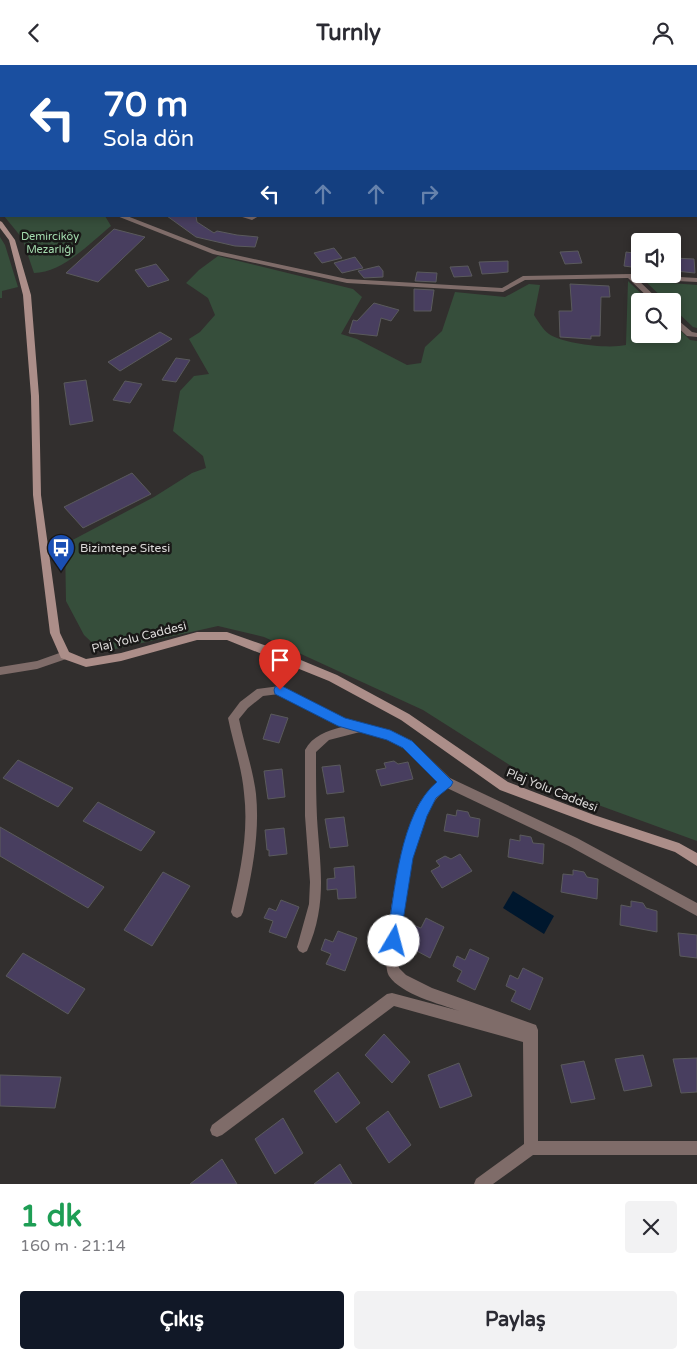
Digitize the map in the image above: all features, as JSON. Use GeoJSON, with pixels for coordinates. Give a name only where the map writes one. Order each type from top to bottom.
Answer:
{"type":"FeatureCollection","features":[{"type":"Feature","properties":{"kind":"street"},"geometry":{"type":"LineString","coordinates":[[123,217],[215,253],[347,281],[503,291],[523,278],[630,276],[697,280]]}},
{"type":"Feature","properties":{"kind":"street"},"geometry":{"type":"LineString","coordinates":[[0,223],[12,240],[27,296],[35,396],[37,495],[55,633],[65,655],[37,665],[0,671]]}},
{"type":"Feature","properties":{"kind":"street"},"geometry":{"type":"LineString","coordinates":[[630,276],[648,293]]}},
{"type":"Feature","properties":{"kind":"street"},"geometry":{"type":"LineString","coordinates":[[681,326],[690,334],[697,335]]}},
{"type":"Feature","properties":{"kind":"street","name":"Plaj Yolu Caddesi"},"geometry":{"type":"LineString","coordinates":[[65,655],[86,663],[121,657],[198,636],[227,636],[333,677],[405,717],[504,786],[594,820],[679,848],[697,860]]}},
{"type":"Feature","properties":{"kind":"street"},"geometry":{"type":"LineString","coordinates":[[237,911],[245,880],[249,841],[250,794],[234,717],[244,705],[261,692],[280,690],[342,723],[390,735],[408,745],[446,782],[573,842],[697,910]]}},
{"type":"Feature","properties":{"kind":"street"},"geometry":{"type":"LineString","coordinates":[[304,947],[314,904],[316,882],[311,816],[310,750],[326,736],[358,728]]}},
{"type":"Feature","properties":{"kind":"street"},"geometry":{"type":"LineString","coordinates":[[446,782],[432,794],[420,815],[406,858],[392,958],[394,970],[401,980],[430,994],[531,1030],[531,1148]]}},
{"type":"Feature","properties":{"kind":"street"},"geometry":{"type":"LineString","coordinates":[[217,1130],[392,999],[530,1037]]}},
{"type":"Feature","properties":{"kind":"street"},"geometry":{"type":"LineString","coordinates":[[481,1184],[531,1148],[697,1148]]}},
{"type":"Feature","properties":{"kind":"green space","name":"Demirciköy Mezarlığı"},"geometry":{"type":"Polygon","coordinates":[[[5,217],[106,217],[111,226],[65,263],[44,272],[34,273],[22,238],[5,217]]]}},
{"type":"Feature","properties":{"kind":"green space","name":"Demirciköy Mezarlığı"},"geometry":{"type":"Polygon","coordinates":[[[0,237],[5,245],[18,287],[2,291],[2,298],[0,298],[0,237]]]}},
{"type":"Feature","properties":{"kind":"green space"},"geometry":{"type":"Polygon","coordinates":[[[218,256],[353,289],[362,297],[341,334],[357,339],[407,365],[421,363],[425,347],[442,331],[455,292],[505,297],[529,284],[540,285],[534,315],[545,330],[556,338],[586,345],[626,345],[628,281],[641,293],[631,293],[631,343],[681,343],[681,331],[690,340],[697,341],[697,841],[538,783],[423,710],[264,637],[218,626],[102,652],[84,635],[66,601],[65,544],[154,497],[192,473],[206,468],[203,456],[173,431],[180,391],[194,376],[209,374],[189,339],[200,332],[215,315],[208,298],[186,283],[199,270],[218,256]]]}},
{"type":"Feature","properties":{"kind":"green space"},"geometry":{"type":"Polygon","coordinates":[[[647,283],[697,285],[697,328],[693,327],[681,316],[681,293],[658,293],[647,283]]]}},
{"type":"Feature","properties":{"kind":"water"},"geometry":{"type":"Polygon","coordinates":[[[513,891],[554,916],[544,934],[503,908],[513,891]]]}},
{"type":"Feature","properties":{"kind":"building"},"geometry":{"type":"Polygon","coordinates":[[[168,217],[196,217],[197,222],[214,233],[217,231],[258,237],[255,247],[235,246],[196,237],[168,217]]]}},
{"type":"Feature","properties":{"kind":"building"},"geometry":{"type":"Polygon","coordinates":[[[114,229],[145,237],[98,282],[66,273],[114,229]]]}},
{"type":"Feature","properties":{"kind":"building"},"geometry":{"type":"Polygon","coordinates":[[[334,248],[342,258],[322,263],[314,253],[334,248]]]}},
{"type":"Feature","properties":{"kind":"building"},"geometry":{"type":"Polygon","coordinates":[[[578,251],[582,263],[565,264],[560,252],[578,251]]]}},
{"type":"Feature","properties":{"kind":"building"},"geometry":{"type":"Polygon","coordinates":[[[626,252],[631,253],[631,267],[624,266],[626,252]]]}},
{"type":"Feature","properties":{"kind":"building"},"geometry":{"type":"Polygon","coordinates":[[[355,257],[363,268],[342,273],[334,263],[355,257]]]}},
{"type":"Feature","properties":{"kind":"building"},"geometry":{"type":"Polygon","coordinates":[[[681,258],[694,259],[695,273],[681,272],[681,258]]]}},
{"type":"Feature","properties":{"kind":"building"},"geometry":{"type":"Polygon","coordinates":[[[508,261],[508,272],[482,274],[479,262],[508,261]]]}},
{"type":"Feature","properties":{"kind":"building"},"geometry":{"type":"Polygon","coordinates":[[[156,264],[169,280],[148,287],[135,270],[156,264]]]}},
{"type":"Feature","properties":{"kind":"building"},"geometry":{"type":"Polygon","coordinates":[[[379,266],[383,271],[383,277],[364,278],[358,271],[379,266]]]}},
{"type":"Feature","properties":{"kind":"building"},"geometry":{"type":"Polygon","coordinates":[[[468,266],[472,276],[454,277],[450,267],[468,266]]]}},
{"type":"Feature","properties":{"kind":"building"},"geometry":{"type":"Polygon","coordinates":[[[417,272],[437,273],[436,282],[415,281],[417,272]]]}},
{"type":"Feature","properties":{"kind":"building"},"geometry":{"type":"Polygon","coordinates":[[[570,284],[609,286],[610,297],[601,297],[600,336],[591,336],[591,339],[560,337],[559,311],[572,311],[570,284]]]}},
{"type":"Feature","properties":{"kind":"building"},"geometry":{"type":"Polygon","coordinates":[[[414,289],[434,290],[431,311],[414,311],[414,289]]]}},
{"type":"Feature","properties":{"kind":"building"},"geometry":{"type":"Polygon","coordinates":[[[374,303],[399,310],[391,321],[381,318],[377,336],[349,333],[353,320],[357,321],[374,303]]]}},
{"type":"Feature","properties":{"kind":"building"},"geometry":{"type":"Polygon","coordinates":[[[160,332],[172,339],[120,371],[108,362],[160,332]]]}},
{"type":"Feature","properties":{"kind":"building"},"geometry":{"type":"Polygon","coordinates":[[[176,358],[190,360],[176,382],[162,380],[176,358]]]}},
{"type":"Feature","properties":{"kind":"building"},"geometry":{"type":"Polygon","coordinates":[[[86,380],[93,421],[70,425],[64,383],[86,380]]]}},
{"type":"Feature","properties":{"kind":"building"},"geometry":{"type":"Polygon","coordinates":[[[125,381],[142,384],[130,403],[113,400],[125,381]]]}},
{"type":"Feature","properties":{"kind":"building"},"geometry":{"type":"Polygon","coordinates":[[[132,473],[151,494],[83,528],[64,507],[132,473]]]}},
{"type":"Feature","properties":{"kind":"building"},"geometry":{"type":"Polygon","coordinates":[[[271,714],[288,718],[279,743],[263,739],[271,714]]]}},
{"type":"Feature","properties":{"kind":"building"},"geometry":{"type":"Polygon","coordinates":[[[18,760],[73,788],[58,807],[3,778],[18,760]]]}},
{"type":"Feature","properties":{"kind":"building"},"geometry":{"type":"Polygon","coordinates":[[[394,761],[398,764],[408,762],[413,779],[381,786],[376,770],[386,768],[384,763],[394,761]]]}},
{"type":"Feature","properties":{"kind":"building"},"geometry":{"type":"Polygon","coordinates":[[[340,765],[344,792],[327,794],[322,767],[340,765]]]}},
{"type":"Feature","properties":{"kind":"building"},"geometry":{"type":"Polygon","coordinates":[[[282,769],[285,797],[268,799],[264,771],[282,769]]]}},
{"type":"Feature","properties":{"kind":"building"},"geometry":{"type":"Polygon","coordinates":[[[98,802],[155,832],[141,851],[83,821],[98,802]]]}},
{"type":"Feature","properties":{"kind":"building"},"geometry":{"type":"Polygon","coordinates":[[[457,810],[468,812],[470,817],[480,819],[478,837],[444,831],[447,814],[456,816],[457,810]]]}},
{"type":"Feature","properties":{"kind":"building"},"geometry":{"type":"Polygon","coordinates":[[[344,817],[348,846],[330,848],[325,819],[344,817]]]}},
{"type":"Feature","properties":{"kind":"building"},"geometry":{"type":"Polygon","coordinates":[[[0,827],[104,887],[88,908],[0,856],[0,827]]]}},
{"type":"Feature","properties":{"kind":"building"},"geometry":{"type":"Polygon","coordinates":[[[284,828],[287,854],[269,856],[265,830],[284,828]]]}},
{"type":"Feature","properties":{"kind":"building"},"geometry":{"type":"Polygon","coordinates":[[[520,835],[531,837],[533,843],[544,844],[543,864],[508,857],[510,839],[520,841],[520,835]]]}},
{"type":"Feature","properties":{"kind":"building"},"geometry":{"type":"Polygon","coordinates":[[[460,854],[472,871],[442,888],[431,871],[440,866],[436,861],[445,856],[451,859],[460,854]]]}},
{"type":"Feature","properties":{"kind":"building"},"geometry":{"type":"Polygon","coordinates":[[[354,866],[356,898],[338,899],[337,889],[327,890],[327,879],[335,878],[334,868],[354,866]]]}},
{"type":"Feature","properties":{"kind":"building"},"geometry":{"type":"Polygon","coordinates":[[[573,870],[584,872],[587,877],[598,879],[597,899],[561,892],[563,874],[573,875],[573,870]]]}},
{"type":"Feature","properties":{"kind":"building"},"geometry":{"type":"Polygon","coordinates":[[[163,872],[190,886],[152,946],[124,930],[163,872]]]}},
{"type":"Feature","properties":{"kind":"building"},"geometry":{"type":"Polygon","coordinates":[[[281,900],[299,907],[286,938],[269,932],[273,921],[264,918],[269,908],[276,911],[281,900]]]}},
{"type":"Feature","properties":{"kind":"building"},"geometry":{"type":"Polygon","coordinates":[[[631,901],[643,903],[646,908],[657,911],[657,932],[620,925],[621,905],[631,907],[631,901]]]}},
{"type":"Feature","properties":{"kind":"building"},"geometry":{"type":"Polygon","coordinates":[[[426,918],[444,927],[430,958],[413,949],[418,940],[408,935],[413,925],[421,928],[426,918]]]}},
{"type":"Feature","properties":{"kind":"building"},"geometry":{"type":"Polygon","coordinates":[[[338,931],[357,938],[345,971],[326,964],[331,954],[321,950],[325,939],[333,942],[338,931]]]}},
{"type":"Feature","properties":{"kind":"building"},"geometry":{"type":"Polygon","coordinates":[[[678,933],[697,935],[697,958],[680,956],[678,933]]]}},
{"type":"Feature","properties":{"kind":"building"},"geometry":{"type":"Polygon","coordinates":[[[470,949],[489,958],[475,990],[457,981],[462,971],[453,966],[457,956],[465,960],[470,949]]]}},
{"type":"Feature","properties":{"kind":"building"},"geometry":{"type":"Polygon","coordinates":[[[23,953],[85,989],[68,1014],[6,976],[23,953]]]}},
{"type":"Feature","properties":{"kind":"building"},"geometry":{"type":"Polygon","coordinates":[[[523,968],[543,978],[530,1010],[511,1001],[516,991],[506,986],[510,975],[518,979],[523,968]]]}},
{"type":"Feature","properties":{"kind":"building"},"geometry":{"type":"Polygon","coordinates":[[[384,1034],[410,1062],[392,1083],[365,1055],[384,1034]]]}},
{"type":"Feature","properties":{"kind":"building"},"geometry":{"type":"Polygon","coordinates":[[[643,1055],[652,1086],[624,1091],[615,1059],[643,1055]]]}},
{"type":"Feature","properties":{"kind":"building"},"geometry":{"type":"Polygon","coordinates":[[[697,1058],[697,1092],[681,1093],[673,1059],[697,1058]]]}},
{"type":"Feature","properties":{"kind":"building"},"geometry":{"type":"Polygon","coordinates":[[[584,1061],[595,1099],[571,1103],[561,1065],[584,1061]]]}},
{"type":"Feature","properties":{"kind":"building"},"geometry":{"type":"Polygon","coordinates":[[[459,1063],[472,1096],[440,1108],[428,1075],[459,1063]]]}},
{"type":"Feature","properties":{"kind":"building"},"geometry":{"type":"Polygon","coordinates":[[[338,1072],[360,1103],[336,1123],[314,1091],[338,1072]]]}},
{"type":"Feature","properties":{"kind":"building"},"geometry":{"type":"Polygon","coordinates":[[[0,1075],[61,1077],[55,1108],[0,1106],[0,1075]]]}},
{"type":"Feature","properties":{"kind":"building"},"geometry":{"type":"Polygon","coordinates":[[[388,1111],[411,1145],[389,1163],[366,1128],[388,1111]]]}},
{"type":"Feature","properties":{"kind":"building"},"geometry":{"type":"Polygon","coordinates":[[[283,1118],[303,1153],[275,1174],[255,1139],[283,1118]]]}},
{"type":"Feature","properties":{"kind":"building"},"geometry":{"type":"Polygon","coordinates":[[[222,1159],[237,1184],[190,1184],[222,1159]]]}},
{"type":"Feature","properties":{"kind":"building"},"geometry":{"type":"Polygon","coordinates":[[[340,1164],[352,1184],[314,1184],[340,1164]]]}},
{"type":"Feature","properties":{"kind":"place","name":"Bizimtepe Sitesi"},"geometry":{"type":"Point","coordinates":[61,572]}},
{"type":"Feature","properties":{"kind":"route"},"geometry":{"type":"LineString","coordinates":[[280,690],[342,723],[390,735],[408,745],[446,782],[432,794],[420,815],[406,858],[394,941]]}}]}
